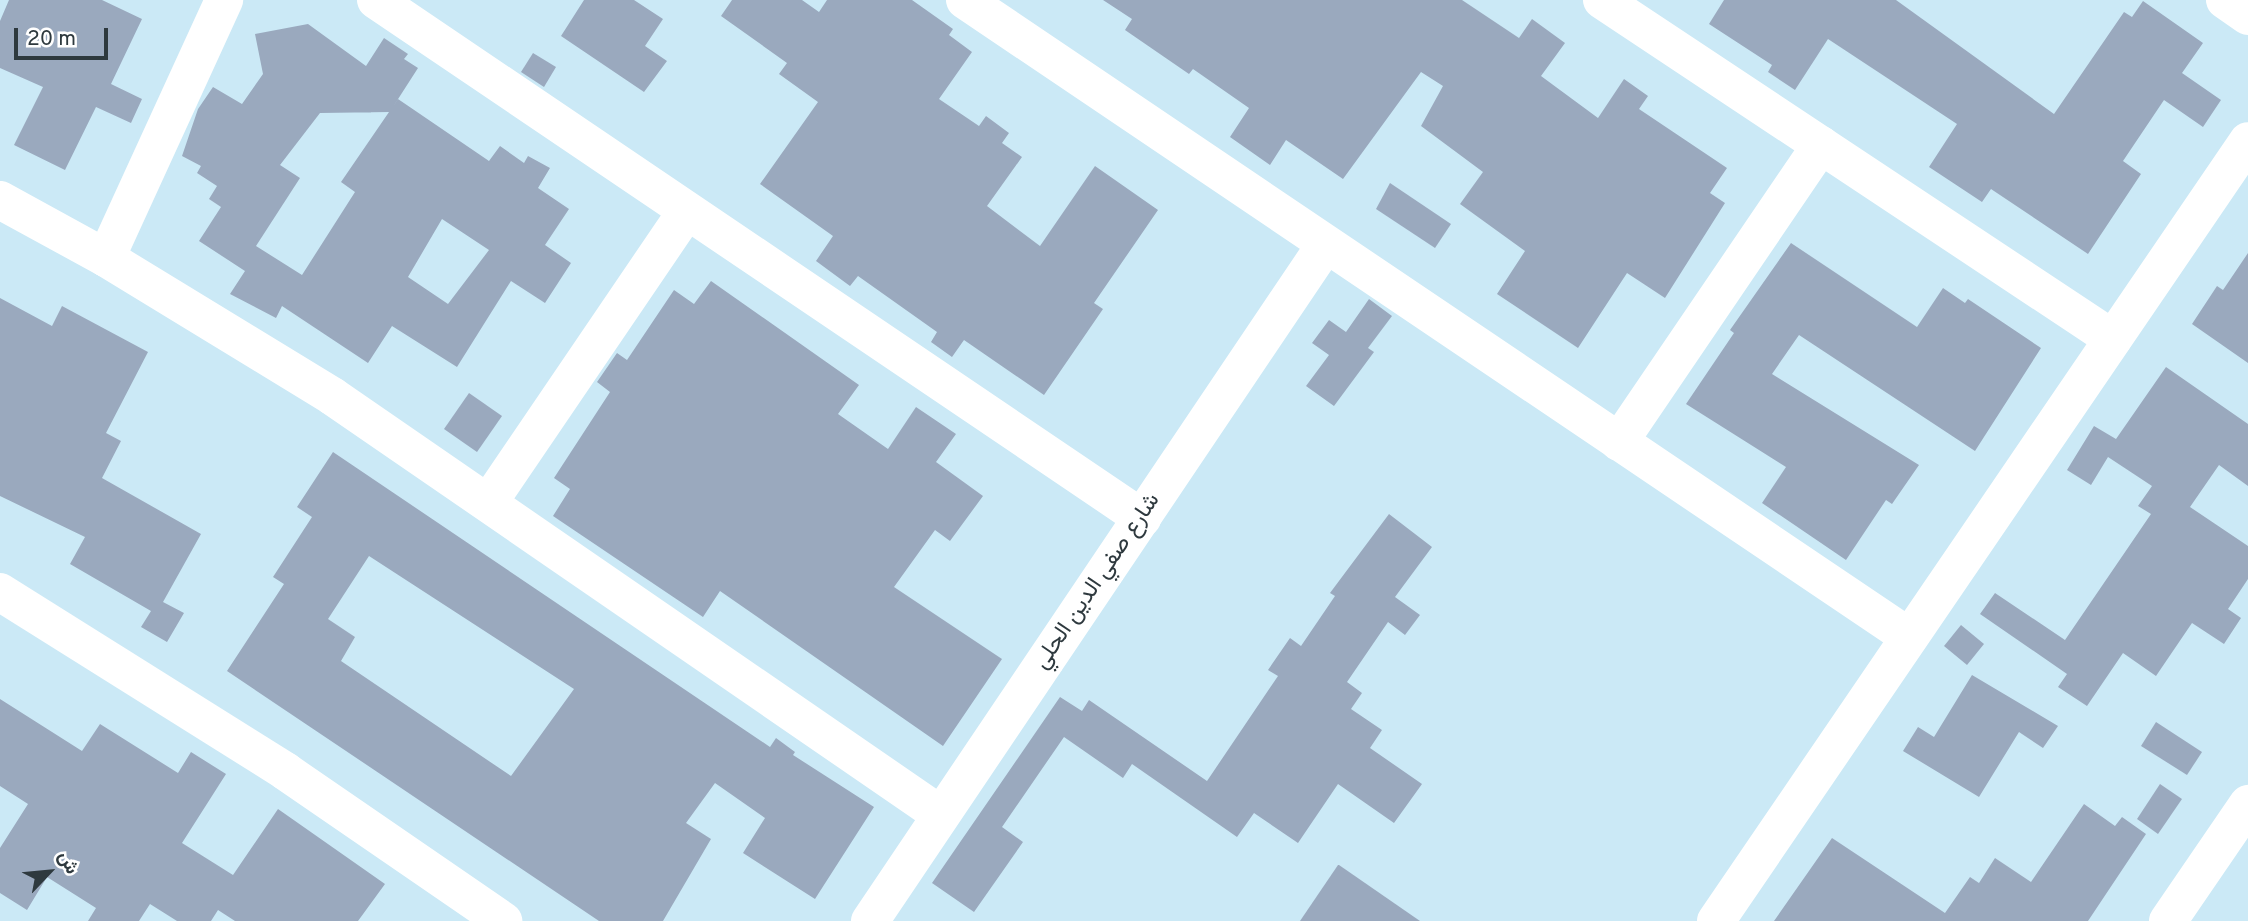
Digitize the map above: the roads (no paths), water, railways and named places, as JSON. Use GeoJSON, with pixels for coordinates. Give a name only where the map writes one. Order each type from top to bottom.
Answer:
{"type":"FeatureCollection","features":[{"type":"Feature","properties":{"kind":"street"},"geometry":{"type":"LineString","coordinates":[[106,258],[225,0]]}},
{"type":"Feature","properties":{"kind":"street"},"geometry":{"type":"LineString","coordinates":[[376,0],[1142,518]]}},
{"type":"Feature","properties":{"kind":"street"},"geometry":{"type":"LineString","coordinates":[[965,0],[1909,637]]}},
{"type":"Feature","properties":{"kind":"street"},"geometry":{"type":"LineString","coordinates":[[1602,0],[2113,339]]}},
{"type":"Feature","properties":{"kind":"street"},"geometry":{"type":"LineString","coordinates":[[2225,0],[2248,16]]}},
{"type":"Feature","properties":{"kind":"street"},"geometry":{"type":"LineString","coordinates":[[1716,921],[2248,141]]}},
{"type":"Feature","properties":{"kind":"street"},"geometry":{"type":"LineString","coordinates":[[1619,442],[1821,145]]}},
{"type":"Feature","properties":{"kind":"street"},"geometry":{"type":"LineString","coordinates":[[0,200],[106,258],[321,388],[941,815]]}},
{"type":"Feature","properties":{"kind":"street"},"geometry":{"type":"LineString","coordinates":[[489,502],[687,211]]}},
{"type":"Feature","properties":{"kind":"street","name":"شارع صفي الدين الحلي"},"geometry":{"type":"LineString","coordinates":[[870,921],[1326,244]]}},
{"type":"Feature","properties":{"kind":"street"},"geometry":{"type":"LineString","coordinates":[[0,592],[285,771],[503,921]]}},
{"type":"Feature","properties":{"kind":"street"},"geometry":{"type":"LineString","coordinates":[[2168,921],[2248,804]]}}]}
